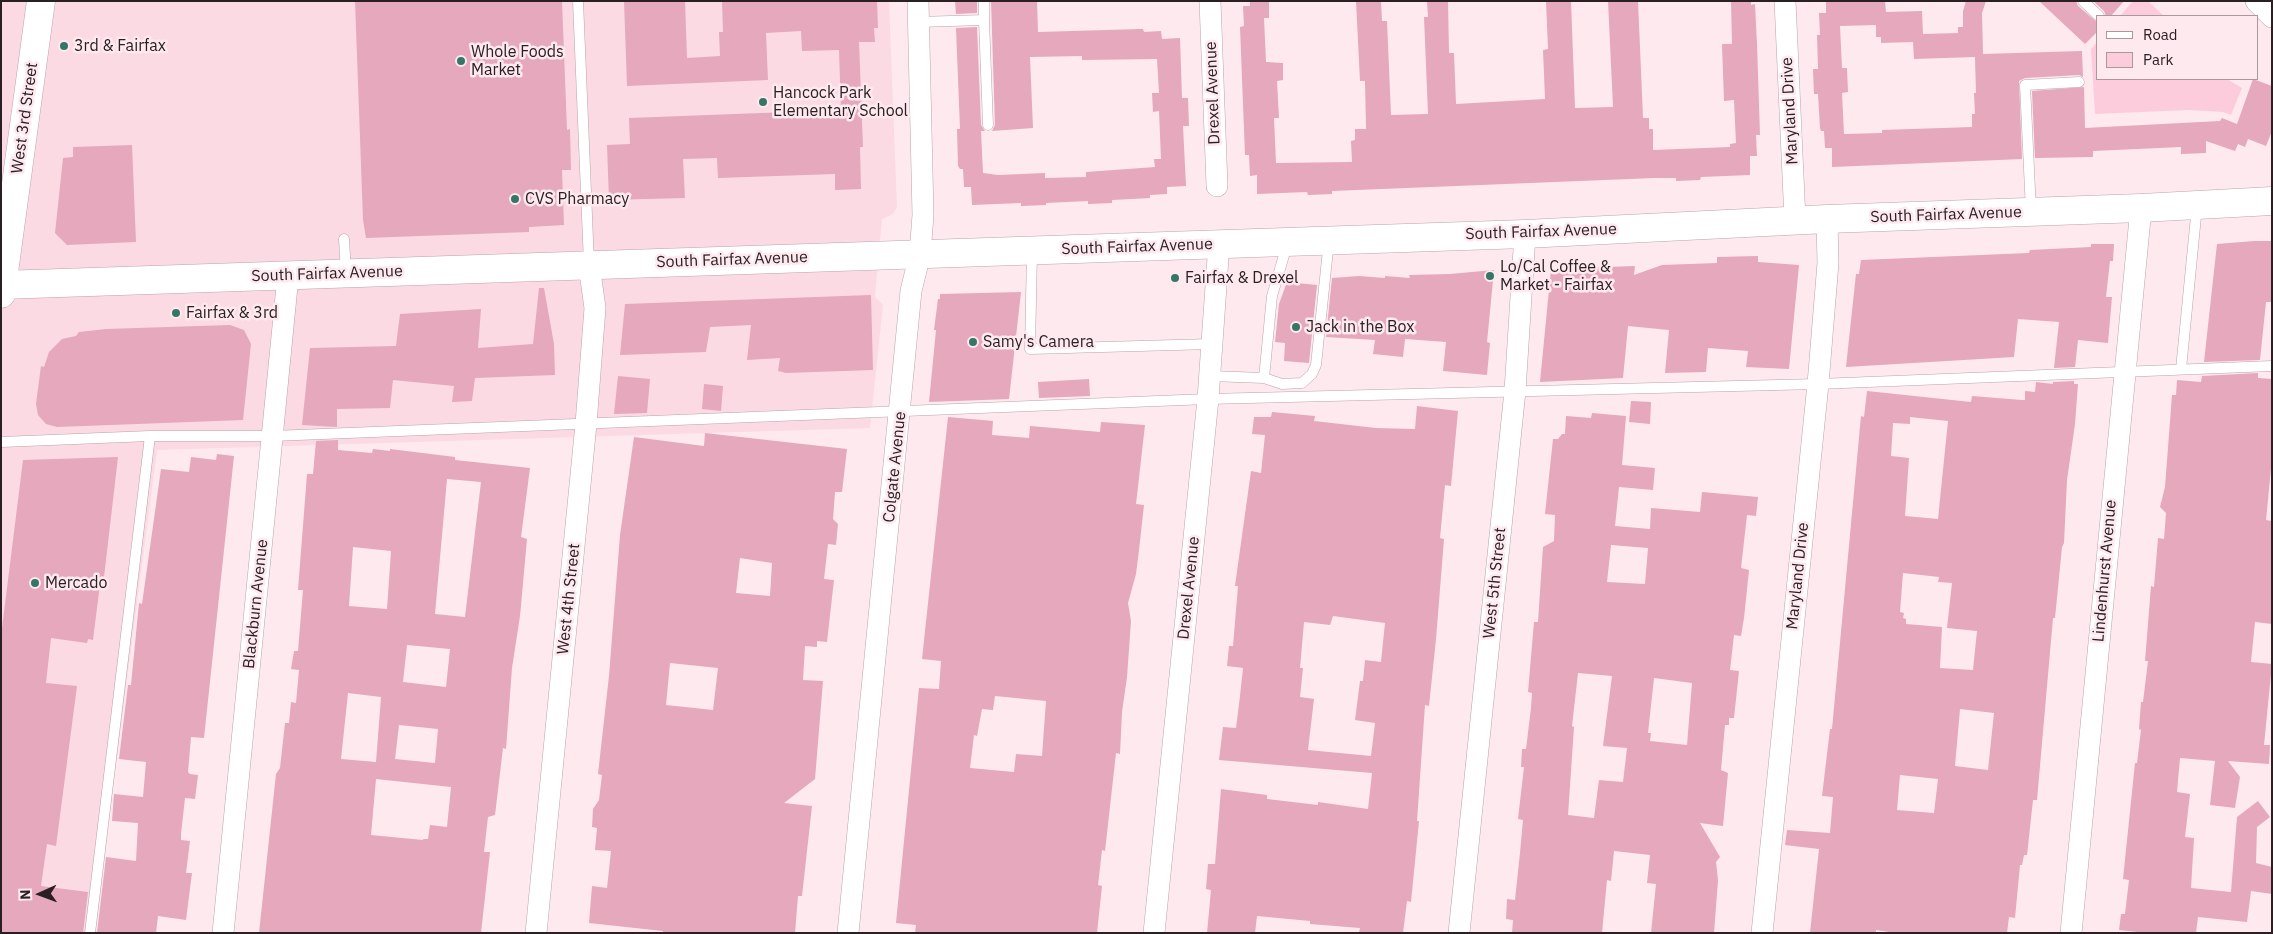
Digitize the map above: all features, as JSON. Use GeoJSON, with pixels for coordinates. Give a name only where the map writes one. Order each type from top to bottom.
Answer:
{"type":"FeatureCollection","features":[{"type":"Feature","properties":{"kind":"main road","name":"West 3rd Street"},"geometry":{"type":"LineString","coordinates":[[2,288],[41,1]]}},
{"type":"Feature","properties":{"kind":"main road","name":"South Fairfax Avenue"},"geometry":{"type":"LineString","coordinates":[[2,288],[589,265],[1525,234],[1827,218],[2141,208],[2272,200]]}},
{"type":"Feature","properties":{"kind":"street","name":"Colgate Avenue"},"geometry":{"type":"LineString","coordinates":[[848,933],[911,290],[920,254],[923,215],[918,1]]}},
{"type":"Feature","properties":{"kind":"street","name":"Drexel Avenue"},"geometry":{"type":"LineString","coordinates":[[1210,1],[1217,186]]}},
{"type":"Feature","properties":{"kind":"street","name":"Maryland Drive"},"geometry":{"type":"LineString","coordinates":[[1785,1],[1795,220]]}},
{"type":"Feature","properties":{"kind":"street"},"geometry":{"type":"LineString","coordinates":[[2256,1],[2272,17]]}},
{"type":"Feature","properties":{"kind":"street","name":"Lindenhurst Avenue"},"geometry":{"type":"LineString","coordinates":[[2071,933],[2141,208]]}},
{"type":"Feature","properties":{"kind":"street","name":"Maryland Drive"},"geometry":{"type":"LineString","coordinates":[[1762,933],[1818,384],[1828,262],[1827,218]]}},
{"type":"Feature","properties":{"kind":"street","name":"West 5th Street"},"geometry":{"type":"LineString","coordinates":[[1459,933],[1514,391],[1525,234]]}},
{"type":"Feature","properties":{"kind":"street","name":"Drexel Avenue"},"geometry":{"type":"LineString","coordinates":[[1154,933],[1208,399],[1219,244]]}},
{"type":"Feature","properties":{"kind":"street","name":"West 4th Street"},"geometry":{"type":"LineString","coordinates":[[536,933],[586,424],[595,308],[589,265]]}},
{"type":"Feature","properties":{"kind":"street","name":"Blackburn Avenue"},"geometry":{"type":"LineString","coordinates":[[223,933],[288,276]]}},
{"type":"Feature","properties":{"kind":"lane"},"geometry":{"type":"LineString","coordinates":[[578,1],[589,265]]}},
{"type":"Feature","properties":{"kind":"lane"},"geometry":{"type":"LineString","coordinates":[[984,1],[988,125]]}},
{"type":"Feature","properties":{"kind":"lane"},"geometry":{"type":"LineString","coordinates":[[2083,1],[2098,15]]}},
{"type":"Feature","properties":{"kind":"lane"},"geometry":{"type":"LineString","coordinates":[[918,22],[984,20]]}},
{"type":"Feature","properties":{"kind":"lane"},"geometry":{"type":"LineString","coordinates":[[2031,212],[2025,85],[2079,82]]}},
{"type":"Feature","properties":{"kind":"lane"},"geometry":{"type":"LineString","coordinates":[[2182,369],[2197,205]]}},
{"type":"Feature","properties":{"kind":"lane"},"geometry":{"type":"LineString","coordinates":[[344,239],[346,274]]}},
{"type":"Feature","properties":{"kind":"lane"},"geometry":{"type":"LineString","coordinates":[[1210,376],[1264,378],[1282,384],[1302,383],[1312,374],[1316,365],[1329,240]]}},
{"type":"Feature","properties":{"kind":"lane"},"geometry":{"type":"LineString","coordinates":[[1264,378],[1272,296],[1288,241]]}},
{"type":"Feature","properties":{"kind":"lane"},"geometry":{"type":"LineString","coordinates":[[1032,250],[1030,349],[1212,344]]}},
{"type":"Feature","properties":{"kind":"lane"},"geometry":{"type":"LineString","coordinates":[[1,442],[150,436],[272,436],[1208,399],[1818,384],[2272,366]]}},
{"type":"Feature","properties":{"kind":"lane"},"geometry":{"type":"LineString","coordinates":[[1281,397],[1282,384]]}},
{"type":"Feature","properties":{"kind":"lane"},"geometry":{"type":"LineString","coordinates":[[90,933],[150,436]]}},
{"type":"Feature","properties":{"kind":"shaded area"},"geometry":{"type":"Polygon","coordinates":[[[1,1],[889,1],[897,207],[893,214],[882,219],[875,297],[883,305],[870,428],[157,450],[94,933],[1,933],[1,1]]]}},
{"type":"Feature","properties":{"kind":"green space"},"geometry":{"type":"Polygon","coordinates":[[[2133,1],[2148,1],[2163,15],[2121,15],[2133,1]]]}},
{"type":"Feature","properties":{"kind":"green space"},"geometry":{"type":"Polygon","coordinates":[[[2096,43],[2096,80],[2229,80],[2242,88],[2231,115],[2223,112],[2189,110],[2095,114],[2091,49],[2096,43]]]}},
{"type":"Feature","properties":{"kind":"building"},"geometry":{"type":"Polygon","coordinates":[[[355,1],[562,1],[567,130],[570,129],[571,170],[562,170],[564,225],[529,227],[529,232],[366,238],[363,220],[355,1]]]}},
{"type":"Feature","properties":{"kind":"building"},"geometry":{"type":"Polygon","coordinates":[[[624,1],[685,1],[687,58],[720,56],[719,32],[723,32],[722,1],[877,1],[878,28],[874,28],[875,42],[859,42],[863,147],[860,147],[861,189],[835,190],[835,174],[718,178],[717,158],[683,159],[685,198],[609,200],[607,145],[630,144],[629,118],[841,110],[839,50],[802,51],[801,31],[766,33],[768,80],[627,86],[624,1]]]}},
{"type":"Feature","properties":{"kind":"building"},"geometry":{"type":"Polygon","coordinates":[[[955,1],[977,1],[977,13],[956,14],[955,1]]]}},
{"type":"Feature","properties":{"kind":"building"},"geometry":{"type":"Polygon","coordinates":[[[991,1],[1037,1],[1038,32],[1143,29],[1144,32],[1161,31],[1162,39],[1180,38],[1182,98],[1188,98],[1189,126],[1183,126],[1186,186],[1167,187],[1167,194],[1150,195],[1150,198],[1112,200],[1112,203],[1088,204],[1088,201],[1021,206],[1021,203],[972,205],[971,187],[964,187],[963,169],[960,169],[958,166],[957,129],[960,129],[956,28],[977,27],[981,125],[985,131],[981,131],[983,173],[998,175],[1045,173],[1045,178],[1086,177],[1086,172],[1155,167],[1154,159],[1161,159],[1159,111],[1153,112],[1152,93],[1159,93],[1157,59],[1082,60],[1082,56],[1030,57],[1033,128],[992,131],[995,125],[991,1]]]}},
{"type":"Feature","properties":{"kind":"building"},"geometry":{"type":"Polygon","coordinates":[[[1250,1],[1269,1],[1269,18],[1264,18],[1266,62],[1283,63],[1283,80],[1277,81],[1279,118],[1274,118],[1276,163],[1352,162],[1351,141],[1355,140],[1355,129],[1366,129],[1365,81],[1360,81],[1356,1],[1381,1],[1382,21],[1387,21],[1391,115],[1428,114],[1424,17],[1428,17],[1427,1],[1448,1],[1449,53],[1454,53],[1456,104],[1545,99],[1543,50],[1548,49],[1546,1],[1571,1],[1575,108],[1613,107],[1608,1],[1638,1],[1643,118],[1649,118],[1649,129],[1653,129],[1653,150],[1730,147],[1730,144],[1736,143],[1734,100],[1724,101],[1722,44],[1732,44],[1731,1],[1751,1],[1751,5],[1755,4],[1757,44],[1760,135],[1756,135],[1757,156],[1750,156],[1750,175],[1701,177],[1700,180],[1676,181],[1676,178],[1654,178],[1332,191],[1332,194],[1308,195],[1307,192],[1257,194],[1257,175],[1250,176],[1249,155],[1245,155],[1240,27],[1244,26],[1243,6],[1250,6],[1250,1]]]}},
{"type":"Feature","properties":{"kind":"building"},"geometry":{"type":"Polygon","coordinates":[[[1826,1],[1885,1],[1886,12],[1922,11],[1923,34],[1958,33],[1958,27],[1963,27],[1963,11],[1966,1],[1986,1],[1982,13],[1983,54],[2082,51],[2083,77],[2079,75],[2025,78],[2019,81],[2022,159],[1832,167],[1832,148],[1825,148],[1824,131],[1821,131],[1820,128],[1818,94],[1814,94],[1813,69],[1818,69],[1817,35],[1820,35],[1819,13],[1826,13],[1826,1]],[[1876,25],[1840,26],[1842,68],[1847,68],[1848,92],[1842,93],[1844,134],[1882,133],[1882,130],[1972,127],[1972,114],[1975,114],[1974,93],[1976,93],[1975,57],[1914,59],[1913,42],[1881,43],[1881,37],[1876,37],[1876,25]]]}},
{"type":"Feature","properties":{"kind":"building"},"geometry":{"type":"Polygon","coordinates":[[[2039,1],[2076,1],[2078,6],[2096,21],[2096,33],[2085,44],[2039,1]]]}},
{"type":"Feature","properties":{"kind":"building"},"geometry":{"type":"Polygon","coordinates":[[[2093,1],[2124,1],[2112,15],[2106,15],[2093,1]]]}},
{"type":"Feature","properties":{"kind":"building"},"geometry":{"type":"Polygon","coordinates":[[[2253,80],[2272,86],[2272,131],[2266,146],[2248,139],[2245,147],[2238,144],[2235,151],[2206,141],[2206,153],[2181,154],[2181,147],[2093,151],[2093,157],[2035,158],[2032,91],[2084,87],[2085,128],[2220,121],[2222,118],[2237,124],[2253,80]]]}},
{"type":"Feature","properties":{"kind":"building"},"geometry":{"type":"Polygon","coordinates":[[[132,145],[136,242],[67,245],[55,233],[63,158],[73,157],[73,147],[132,145]]]}},
{"type":"Feature","properties":{"kind":"building"},"geometry":{"type":"Polygon","coordinates":[[[2272,241],[2272,302],[2266,302],[2260,360],[2204,362],[2217,244],[2272,241]]]}},
{"type":"Feature","properties":{"kind":"building"},"geometry":{"type":"Polygon","coordinates":[[[2091,244],[2114,244],[2113,261],[2110,261],[2106,297],[2112,297],[2108,343],[2078,340],[2075,367],[2054,368],[2059,322],[2018,319],[2014,357],[1846,367],[1856,274],[1859,274],[1861,260],[2029,253],[2030,250],[2091,247],[2091,244]]]}},
{"type":"Feature","properties":{"kind":"building"},"geometry":{"type":"Polygon","coordinates":[[[1758,256],[1758,262],[1799,265],[1789,369],[1746,367],[1748,351],[1708,348],[1706,372],[1665,373],[1669,330],[1628,326],[1623,378],[1540,382],[1551,269],[1635,266],[1634,275],[1662,265],[1717,263],[1717,257],[1758,256]]]}},
{"type":"Feature","properties":{"kind":"building"},"geometry":{"type":"Polygon","coordinates":[[[1494,270],[1487,342],[1490,343],[1487,375],[1443,371],[1446,342],[1405,339],[1403,357],[1373,354],[1375,340],[1326,337],[1332,278],[1359,276],[1385,278],[1385,276],[1410,278],[1409,275],[1494,270]]]}},
{"type":"Feature","properties":{"kind":"building"},"geometry":{"type":"Polygon","coordinates":[[[1287,282],[1317,285],[1309,363],[1284,361],[1285,343],[1275,342],[1279,304],[1287,282]]]}},
{"type":"Feature","properties":{"kind":"building"},"geometry":{"type":"Polygon","coordinates":[[[539,288],[544,288],[554,344],[555,375],[475,378],[472,401],[452,402],[454,386],[393,380],[390,408],[337,409],[337,427],[302,425],[310,348],[396,346],[400,314],[481,309],[478,348],[533,344],[539,288]]]}},
{"type":"Feature","properties":{"kind":"building"},"geometry":{"type":"Polygon","coordinates":[[[1021,292],[1009,399],[929,402],[936,330],[934,330],[940,294],[1021,292]]]}},
{"type":"Feature","properties":{"kind":"building"},"geometry":{"type":"Polygon","coordinates":[[[871,295],[873,370],[786,373],[778,371],[780,358],[747,360],[751,325],[710,327],[706,352],[620,355],[625,304],[871,295]]]}},
{"type":"Feature","properties":{"kind":"building"},"geometry":{"type":"Polygon","coordinates":[[[230,325],[244,330],[251,344],[243,420],[57,427],[46,424],[38,415],[36,404],[41,366],[44,367],[49,352],[62,339],[76,336],[79,332],[106,329],[230,325]]]}},
{"type":"Feature","properties":{"kind":"building"},"geometry":{"type":"Polygon","coordinates":[[[2258,373],[2258,378],[2272,379],[2272,458],[2266,520],[2272,521],[2272,624],[2255,622],[2251,662],[2272,664],[2264,745],[2270,745],[2269,764],[2228,761],[2240,777],[2235,808],[2210,805],[2215,761],[2180,758],[2177,792],[2190,794],[2185,837],[2194,838],[2191,888],[2231,892],[2237,817],[2258,801],[2270,817],[2257,827],[2256,863],[2272,867],[2272,894],[2251,891],[2247,922],[2198,917],[2196,933],[2147,933],[2119,930],[2121,914],[2125,914],[2129,880],[2123,879],[2135,763],[2137,763],[2141,730],[2139,729],[2141,702],[2143,702],[2148,661],[2145,661],[2151,586],[2154,587],[2158,538],[2164,539],[2166,513],[2160,507],[2165,487],[2172,395],[2176,395],[2177,380],[2201,382],[2202,376],[2258,373]]]}},
{"type":"Feature","properties":{"kind":"building"},"geometry":{"type":"Polygon","coordinates":[[[618,376],[650,379],[647,413],[614,414],[618,376]]]}},
{"type":"Feature","properties":{"kind":"building"},"geometry":{"type":"Polygon","coordinates":[[[1089,379],[1090,396],[1039,398],[1038,382],[1089,379]]]}},
{"type":"Feature","properties":{"kind":"building"},"geometry":{"type":"Polygon","coordinates":[[[2074,381],[2074,384],[2078,384],[2075,424],[2067,480],[2064,543],[2062,547],[2055,618],[2053,618],[2037,800],[2033,800],[2027,855],[2024,855],[2022,865],[2020,865],[2015,918],[2009,917],[2007,933],[1896,933],[1876,930],[1876,933],[1810,933],[1819,849],[1785,845],[1787,830],[1830,833],[1833,797],[1822,796],[1830,729],[1832,729],[1861,416],[1864,417],[1867,391],[1971,402],[1972,396],[2025,400],[2025,391],[2035,392],[2036,382],[2053,384],[2053,382],[2074,381]],[[1910,417],[1910,424],[1893,423],[1891,456],[1909,458],[1905,516],[1938,519],[1948,421],[1910,417]],[[1903,573],[1900,612],[1904,613],[1903,618],[1906,619],[1906,624],[1942,627],[1940,668],[1973,670],[1977,631],[1947,628],[1952,583],[1938,582],[1939,577],[1903,573]],[[1960,709],[1955,766],[1988,770],[1994,713],[1960,709]],[[1900,775],[1897,810],[1934,813],[1938,779],[1900,775]]]}},
{"type":"Feature","properties":{"kind":"building"},"geometry":{"type":"Polygon","coordinates":[[[704,384],[723,386],[721,411],[702,409],[704,384]]]}},
{"type":"Feature","properties":{"kind":"building"},"geometry":{"type":"Polygon","coordinates":[[[1631,401],[1651,402],[1650,424],[1629,422],[1631,401]]]}},
{"type":"Feature","properties":{"kind":"building"},"geometry":{"type":"Polygon","coordinates":[[[1417,406],[1458,411],[1451,486],[1445,485],[1440,538],[1444,539],[1429,706],[1425,705],[1417,821],[1419,821],[1411,902],[1407,901],[1403,933],[1359,933],[1360,928],[1310,924],[1310,921],[1257,916],[1255,933],[1207,933],[1211,890],[1206,889],[1208,864],[1215,864],[1221,789],[1267,795],[1267,799],[1318,805],[1318,802],[1368,809],[1372,773],[1219,760],[1223,727],[1236,728],[1243,668],[1227,666],[1229,646],[1233,646],[1238,586],[1235,586],[1251,471],[1261,473],[1265,435],[1252,434],[1254,417],[1271,417],[1272,412],[1315,416],[1314,421],[1376,428],[1415,429],[1417,406]],[[1333,616],[1330,625],[1304,622],[1300,668],[1303,668],[1300,697],[1314,699],[1308,750],[1371,756],[1375,723],[1355,720],[1365,660],[1381,662],[1385,623],[1333,616]]]}},
{"type":"Feature","properties":{"kind":"building"},"geometry":{"type":"Polygon","coordinates":[[[1592,413],[1626,416],[1622,465],[1655,468],[1653,490],[1619,487],[1615,526],[1650,529],[1651,508],[1700,512],[1702,492],[1758,497],[1756,516],[1747,515],[1741,568],[1749,570],[1744,618],[1741,636],[1734,635],[1730,670],[1739,671],[1734,718],[1729,718],[1729,725],[1725,725],[1721,770],[1728,773],[1723,826],[1700,823],[1720,857],[1716,862],[1718,880],[1714,933],[1651,933],[1656,884],[1647,883],[1650,855],[1614,851],[1611,881],[1607,880],[1602,933],[1512,933],[1513,920],[1506,919],[1507,899],[1515,900],[1520,853],[1523,820],[1518,819],[1524,767],[1521,767],[1522,749],[1526,749],[1531,708],[1532,693],[1528,692],[1534,622],[1538,622],[1543,547],[1554,541],[1555,515],[1545,514],[1553,439],[1558,439],[1562,434],[1565,434],[1566,416],[1591,418],[1592,413]],[[1611,545],[1607,582],[1645,584],[1648,548],[1611,545]],[[1578,673],[1572,726],[1574,727],[1568,815],[1594,818],[1599,780],[1623,782],[1627,748],[1603,746],[1612,676],[1578,673]],[[1654,678],[1648,733],[1651,733],[1650,741],[1687,745],[1692,683],[1654,678]]]}},
{"type":"Feature","properties":{"kind":"building"},"geometry":{"type":"Polygon","coordinates":[[[948,417],[993,421],[992,435],[1029,438],[1030,426],[1100,432],[1101,422],[1145,425],[1136,504],[1144,505],[1136,574],[1128,603],[1131,621],[1120,754],[1116,753],[1105,851],[1102,850],[1098,885],[1102,886],[1097,933],[915,933],[916,925],[896,923],[919,688],[939,689],[941,661],[922,659],[948,417]],[[995,696],[993,710],[982,709],[977,736],[974,735],[970,768],[1014,772],[1016,754],[1042,756],[1046,701],[995,696]]]}},
{"type":"Feature","properties":{"kind":"building"},"geometry":{"type":"Polygon","coordinates":[[[705,433],[847,449],[842,492],[835,492],[833,519],[838,524],[836,545],[828,544],[824,579],[834,580],[827,642],[817,641],[817,647],[805,646],[803,680],[823,681],[815,779],[784,803],[812,806],[802,896],[798,896],[795,933],[663,933],[663,931],[589,923],[592,886],[607,888],[611,851],[595,850],[597,828],[592,827],[593,809],[599,800],[602,775],[598,774],[609,676],[620,535],[634,437],[704,446],[705,433]],[[740,558],[736,593],[770,596],[772,563],[740,558]],[[670,663],[666,705],[713,710],[718,668],[670,663]]]}},
{"type":"Feature","properties":{"kind":"building"},"geometry":{"type":"Polygon","coordinates":[[[338,440],[338,450],[372,453],[373,449],[390,451],[390,449],[455,457],[455,460],[530,468],[521,537],[527,539],[520,616],[512,668],[506,749],[503,748],[495,815],[488,817],[484,852],[490,852],[481,933],[259,933],[276,774],[280,768],[285,723],[289,723],[291,702],[296,703],[299,670],[291,669],[294,651],[298,651],[303,590],[298,590],[307,474],[313,474],[316,441],[338,440]],[[447,479],[435,614],[465,617],[481,482],[447,479]],[[353,547],[349,606],[387,609],[391,551],[353,547]],[[407,645],[403,682],[446,687],[450,649],[407,645]],[[348,693],[341,759],[376,762],[381,697],[348,693]],[[399,725],[395,759],[435,763],[438,729],[399,725]],[[376,779],[371,835],[428,839],[430,825],[447,827],[451,787],[376,779]]]}},
{"type":"Feature","properties":{"kind":"building"},"geometry":{"type":"Polygon","coordinates":[[[217,454],[234,456],[204,738],[191,737],[188,772],[198,775],[195,799],[185,798],[181,834],[181,840],[190,841],[186,873],[192,873],[186,920],[158,916],[156,933],[97,933],[106,857],[136,861],[138,823],[112,821],[114,794],[143,797],[146,762],[119,759],[128,685],[131,685],[139,603],[142,604],[161,469],[189,472],[191,457],[216,460],[217,454]]]}},
{"type":"Feature","properties":{"kind":"building"},"geometry":{"type":"Polygon","coordinates":[[[118,457],[104,577],[101,576],[93,640],[88,639],[87,643],[51,638],[46,683],[77,686],[56,846],[47,844],[41,886],[88,892],[83,933],[1,933],[1,636],[23,460],[118,457]]]}},
{"type":"Feature","properties":{"kind":"place","name":"3rd & Fairfax"},"geometry":{"type":"Point","coordinates":[64,46]}},
{"type":"Feature","properties":{"kind":"place","name":"Whole Foods Market"},"geometry":{"type":"Point","coordinates":[461,61]}},
{"type":"Feature","properties":{"kind":"place","name":"Hancock Park Elementary School"},"geometry":{"type":"Point","coordinates":[763,102]}},
{"type":"Feature","properties":{"kind":"place","name":"CVS Pharmacy"},"geometry":{"type":"Point","coordinates":[515,199]}},
{"type":"Feature","properties":{"kind":"place","name":"Lo/Cal Coffee & Market - Fairfax"},"geometry":{"type":"Point","coordinates":[1490,276]}},
{"type":"Feature","properties":{"kind":"place","name":"Fairfax & Drexel"},"geometry":{"type":"Point","coordinates":[1175,278]}},
{"type":"Feature","properties":{"kind":"place","name":"Fairfax & 3rd"},"geometry":{"type":"Point","coordinates":[176,313]}},
{"type":"Feature","properties":{"kind":"place","name":"Jack in the Box"},"geometry":{"type":"Point","coordinates":[1296,327]}},
{"type":"Feature","properties":{"kind":"place","name":"Samy's Camera"},"geometry":{"type":"Point","coordinates":[973,342]}},
{"type":"Feature","properties":{"kind":"place","name":"Mercado"},"geometry":{"type":"Point","coordinates":[35,583]}}]}
